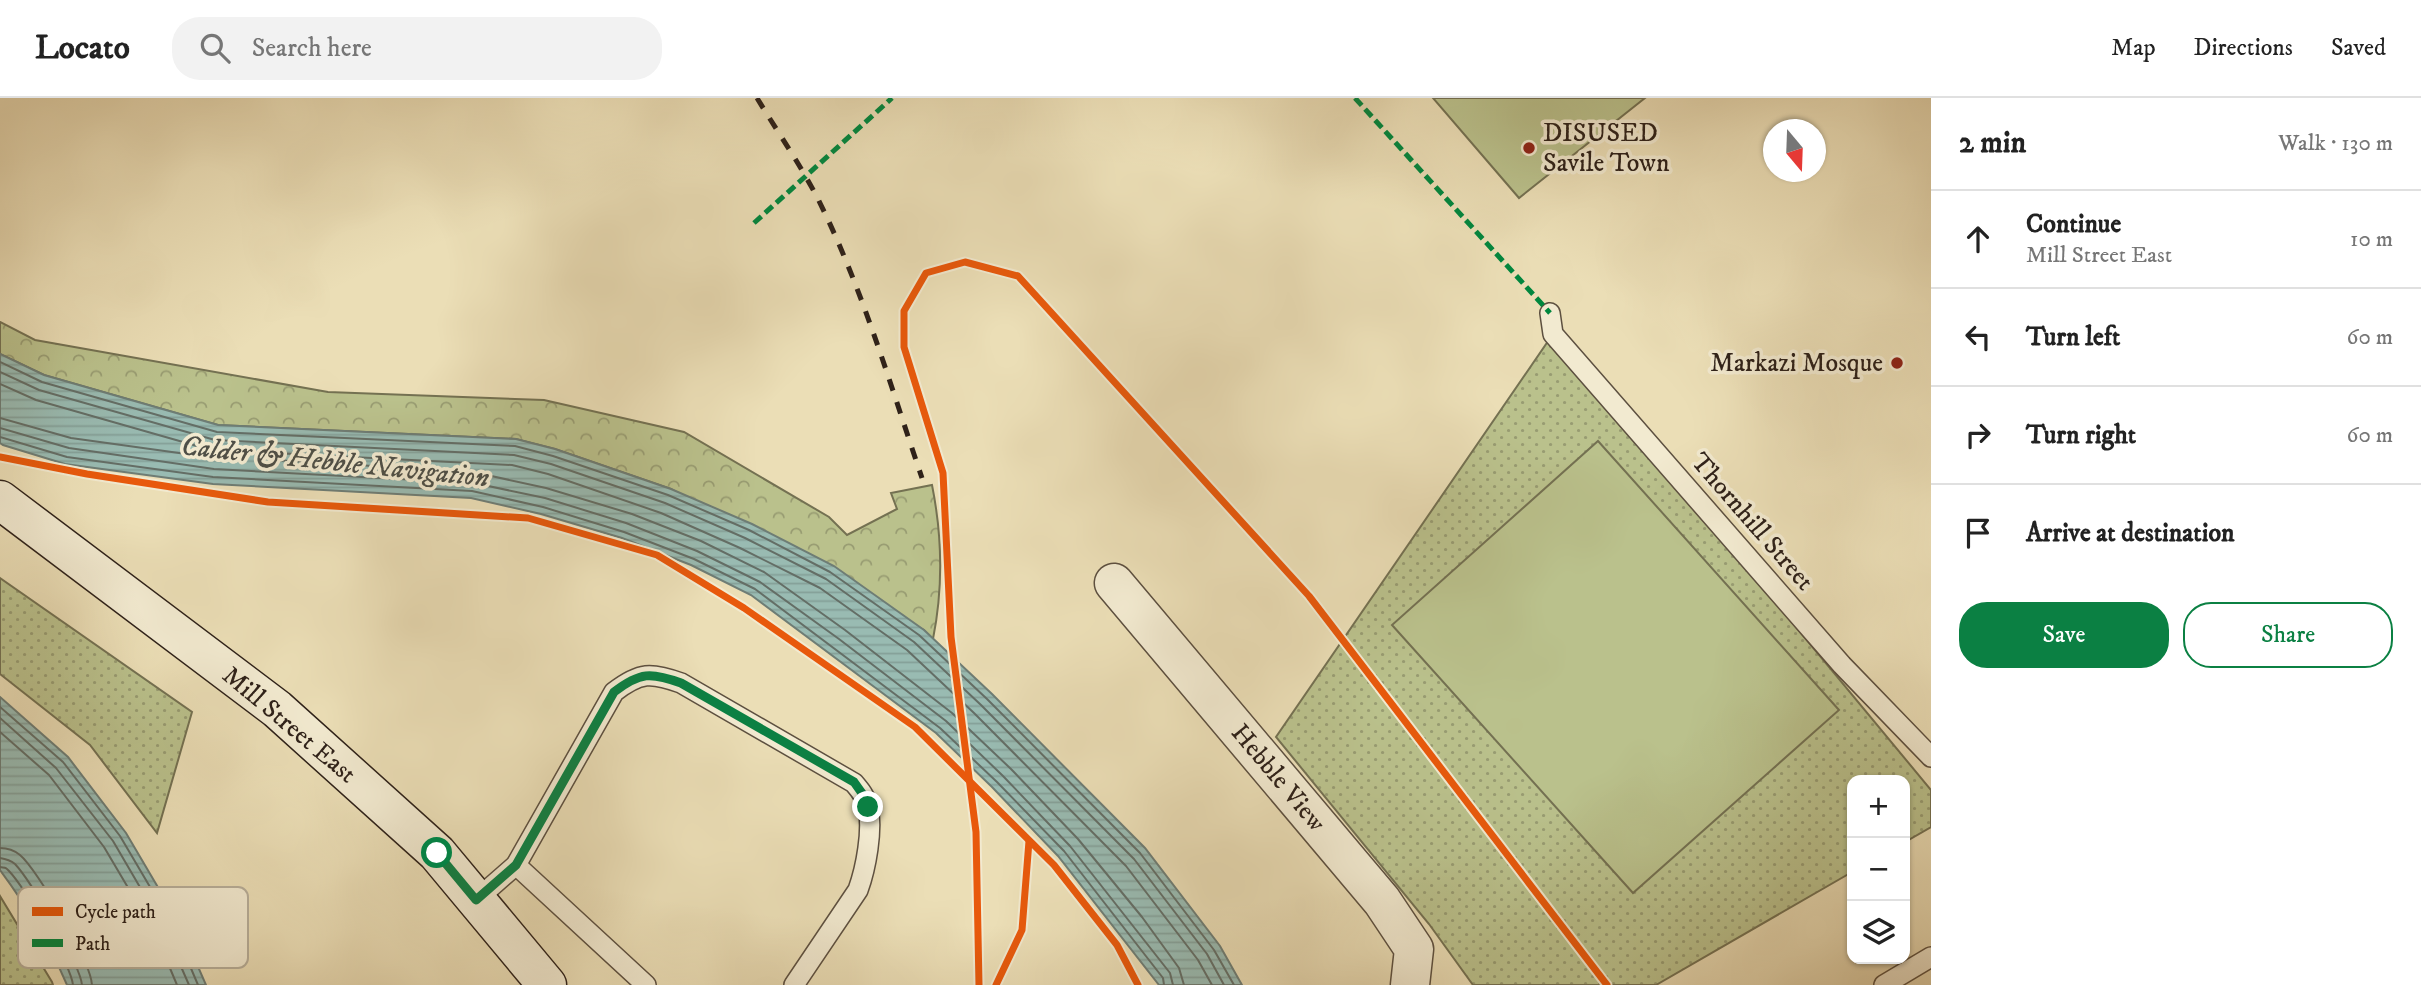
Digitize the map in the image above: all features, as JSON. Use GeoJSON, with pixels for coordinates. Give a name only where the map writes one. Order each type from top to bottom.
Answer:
{"type":"FeatureCollection","features":[{"type":"Feature","properties":{"kind":"street","name":"Mill Street East"},"geometry":{"type":"LineString","coordinates":[[0,499],[276,709],[437,853],[547,985]]}},
{"type":"Feature","properties":{"kind":"street","name":"Hebble View"},"geometry":{"type":"LineString","coordinates":[[1114,583],[1382,901],[1414,949],[1410,985]]}},
{"type":"Feature","properties":{"kind":"lane","name":"Thornhill Street"},"geometry":{"type":"LineString","coordinates":[[1550,313],[1553,334],[1842,665],[1931,757]]}},
{"type":"Feature","properties":{"kind":"lane"},"geometry":{"type":"LineString","coordinates":[[476,900],[516,865],[614,692],[628,681],[642,676],[660,675],[681,683],[854,782],[864,796],[868,807],[869,830],[864,874],[858,890],[794,985]]}},
{"type":"Feature","properties":{"kind":"lane"},"geometry":{"type":"LineString","coordinates":[[516,865],[646,985]]}},
{"type":"Feature","properties":{"kind":"lane"},"geometry":{"type":"LineString","coordinates":[[1884,985],[1931,957]]}},
{"type":"Feature","properties":{"kind":"green space","name":"DISUSED Savile Town"},"geometry":{"type":"Polygon","coordinates":[[[1433,98],[1645,98],[1519,198],[1433,98]]]}},
{"type":"Feature","properties":{"kind":"green space"},"geometry":{"type":"Polygon","coordinates":[[[0,322],[35,340],[328,392],[544,400],[684,432],[829,517],[847,535],[897,509],[891,493],[932,485],[940,562],[933,639],[924,630],[671,489],[555,449],[516,439],[218,425],[44,375],[0,354],[0,322]]]}},
{"type":"Feature","properties":{"kind":"green space"},"geometry":{"type":"Polygon","coordinates":[[[1553,334],[1931,790],[1931,827],[1910,839],[1910,775],[1847,775],[1847,875],[1656,985],[1473,985],[1429,924],[1276,737],[1553,334]]]}},
{"type":"Feature","properties":{"kind":"green space"},"geometry":{"type":"Polygon","coordinates":[[[1598,441],[1839,710],[1633,893],[1392,625],[1598,441]]]}},
{"type":"Feature","properties":{"kind":"green space"},"geometry":{"type":"Polygon","coordinates":[[[0,578],[192,712],[157,833],[90,745],[0,674],[0,578]]]}},
{"type":"Feature","properties":{"kind":"green space"},"geometry":{"type":"Polygon","coordinates":[[[0,896],[18,926],[18,968],[44,968],[53,985],[0,985],[0,896]]]}},
{"type":"Feature","properties":{"kind":"water","name":"Calder & Hebble Navigation"},"geometry":{"type":"Polygon","coordinates":[[[0,354],[44,375],[218,425],[516,439],[555,449],[671,489],[752,524],[834,566],[924,630],[992,694],[1145,848],[1220,946],[1242,985],[1159,985],[1058,856],[936,733],[751,595],[691,565],[622,538],[541,514],[471,498],[213,484],[65,464],[3,445],[0,443],[0,354]]]}},
{"type":"Feature","properties":{"kind":"water"},"geometry":{"type":"Polygon","coordinates":[[[0,697],[68,757],[126,833],[158,887],[18,887],[18,896],[0,870],[0,697]]]}},
{"type":"Feature","properties":{"kind":"water"},"geometry":{"type":"Polygon","coordinates":[[[59,968],[199,968],[206,985],[67,985],[59,968]]]}},
{"type":"Feature","properties":{"kind":"railway"},"geometry":{"type":"LineString","coordinates":[[757,98],[804,173],[834,232],[875,336],[922,478]]}},
{"type":"Feature","properties":{"kind":"marked path"},"geometry":{"type":"LineString","coordinates":[[754,223],[892,98]]}},
{"type":"Feature","properties":{"kind":"marked path"},"geometry":{"type":"LineString","coordinates":[[1355,98],[1550,313]]}},
{"type":"Feature","properties":{"kind":"cycle path"},"geometry":{"type":"LineString","coordinates":[[979,985],[976,832],[951,637],[943,473],[904,347],[904,311],[926,273],[965,262],[1018,276],[1309,596],[1607,985]]}},
{"type":"Feature","properties":{"kind":"cycle path"},"geometry":{"type":"LineString","coordinates":[[0,457],[87,474],[268,502],[528,518],[657,555],[744,608],[915,727],[1054,865],[1117,945],[1138,985]]}},
{"type":"Feature","properties":{"kind":"cycle path"},"geometry":{"type":"LineString","coordinates":[[996,985],[1022,930],[1029,841]]}},
{"type":"Feature","properties":{"kind":"place","name":"DISUSED Savile Town"},"geometry":{"type":"Point","coordinates":[1529,148]}},
{"type":"Feature","properties":{"kind":"place","name":"Markazi Mosque"},"geometry":{"type":"Point","coordinates":[1897,363]}},
{"type":"Feature","properties":{"kind":"route"},"geometry":{"type":"LineString","coordinates":[[437,853],[476,900],[516,865],[614,692],[628,681],[642,676],[660,675],[681,683],[854,782],[868,807]]}}]}
